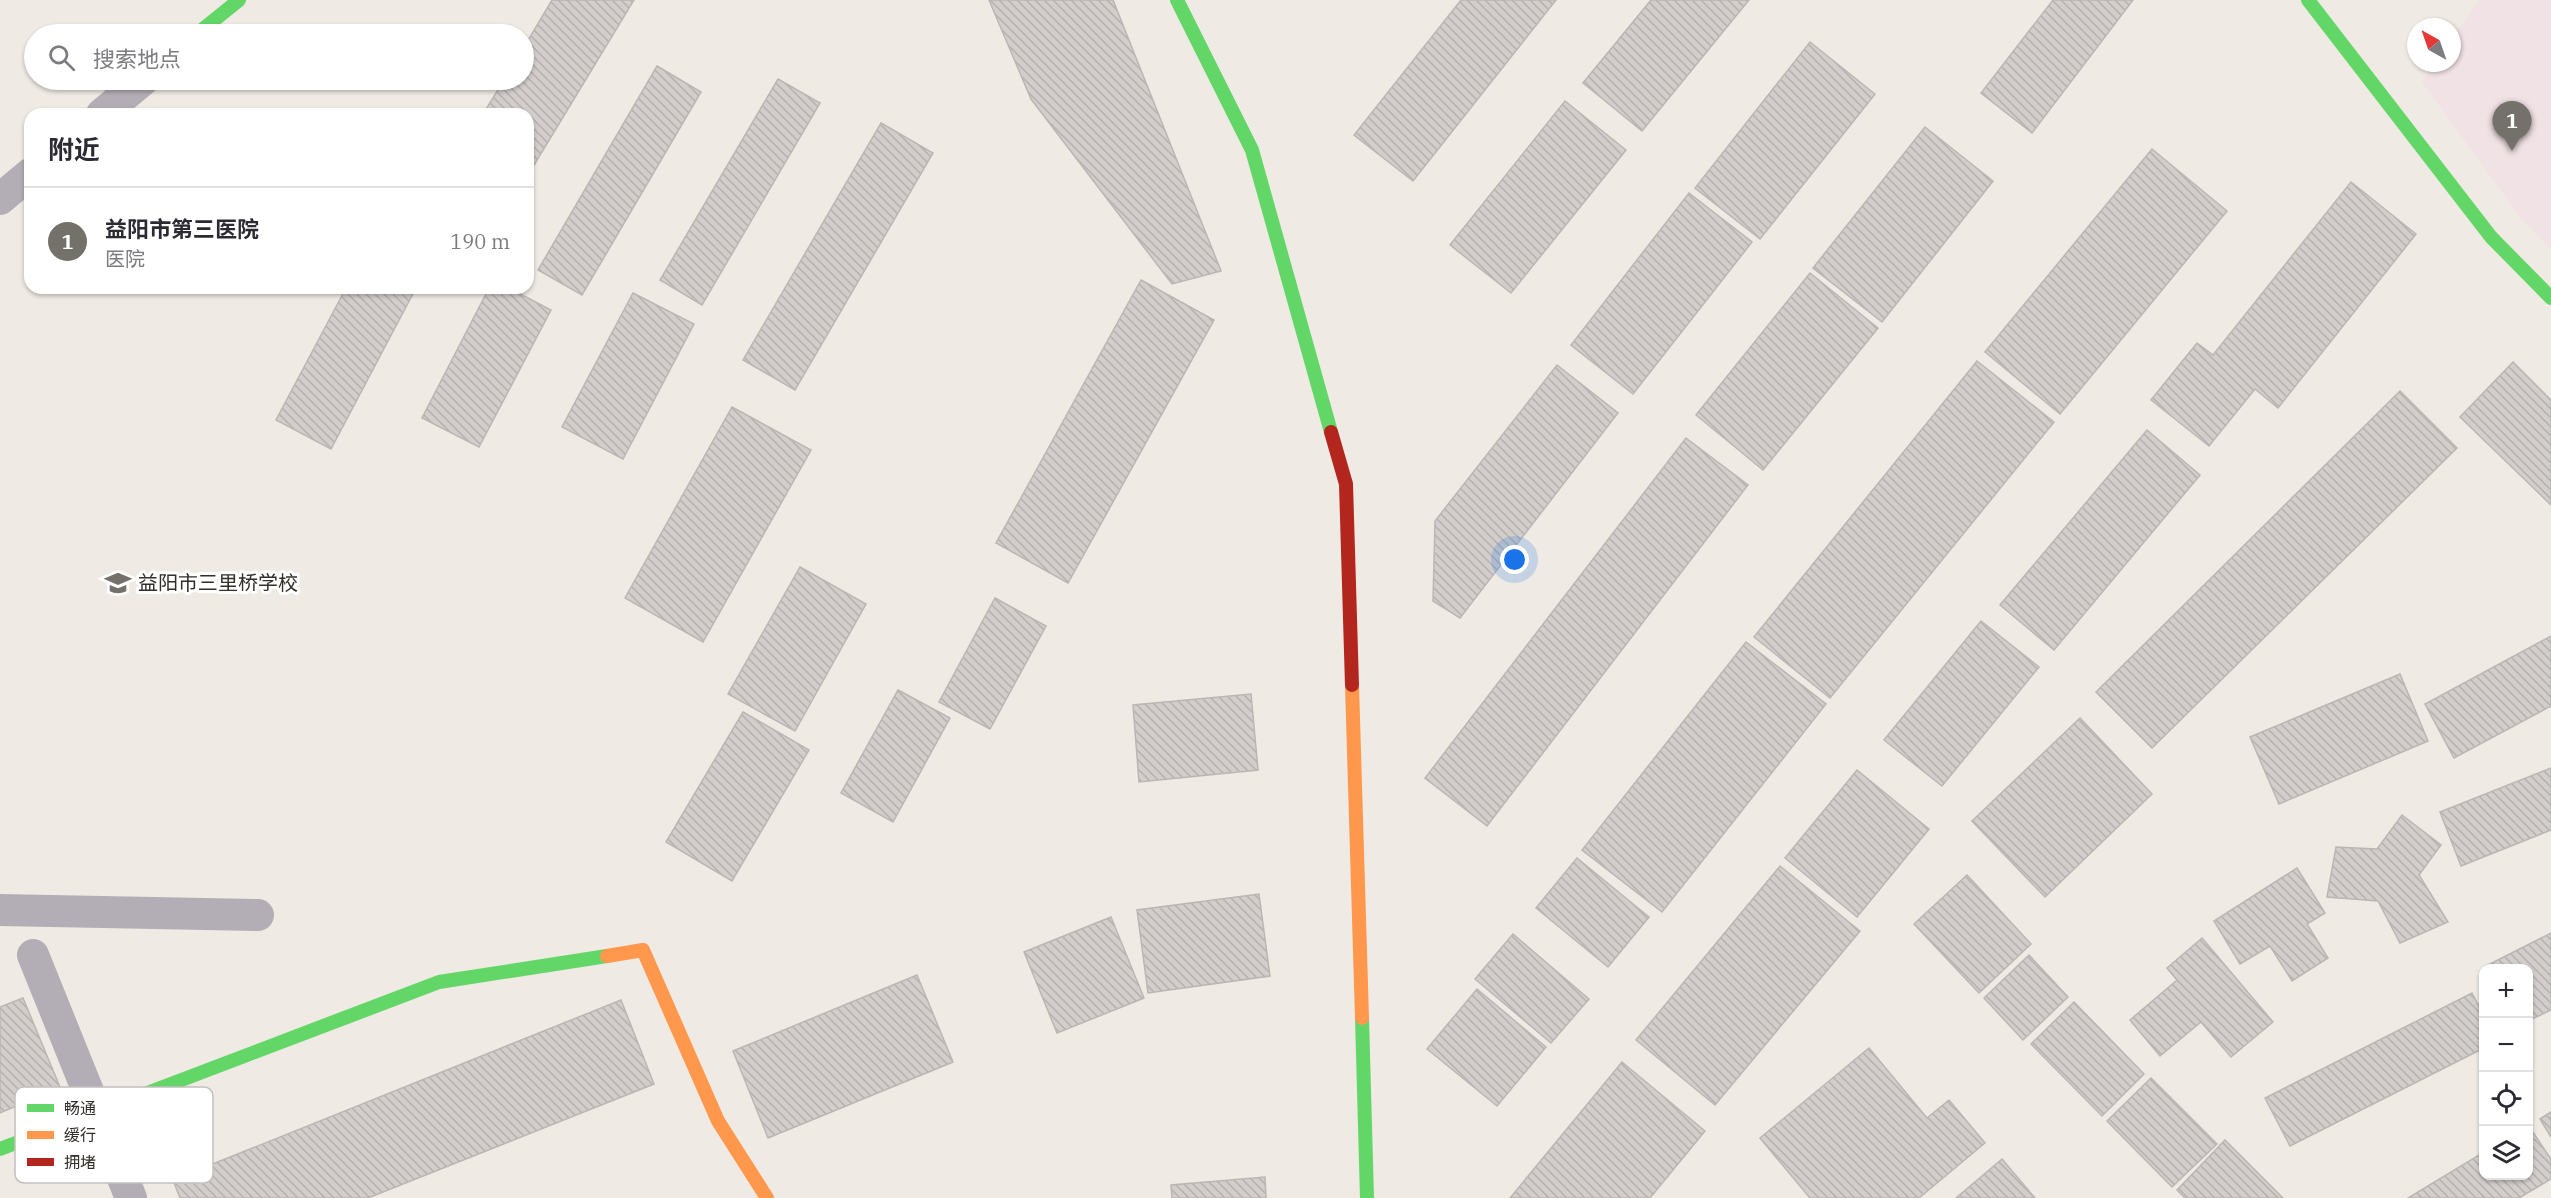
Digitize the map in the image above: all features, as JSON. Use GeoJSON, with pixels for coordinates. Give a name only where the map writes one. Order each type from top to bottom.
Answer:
{"type":"FeatureCollection","features":[{"type":"Feature","properties":{"kind":"street"},"geometry":{"type":"LineString","coordinates":[[209,24],[239,0]]}},
{"type":"Feature","properties":{"kind":"street"},"geometry":{"type":"LineString","coordinates":[[1177,0],[1252,150],[1346,483],[1367,1198]]}},
{"type":"Feature","properties":{"kind":"street"},"geometry":{"type":"LineString","coordinates":[[2308,0],[2491,237],[2551,298]]}},
{"type":"Feature","properties":{"kind":"street"},"geometry":{"type":"LineString","coordinates":[[109,108],[131,90]]}},
{"type":"Feature","properties":{"kind":"street"},"geometry":{"type":"LineString","coordinates":[[0,199],[24,179]]}},
{"type":"Feature","properties":{"kind":"street"},"geometry":{"type":"LineString","coordinates":[[0,910],[258,915]]}},
{"type":"Feature","properties":{"kind":"street"},"geometry":{"type":"LineString","coordinates":[[162,1087],[439,982],[643,951],[718,1121],[767,1198]]}},
{"type":"Feature","properties":{"kind":"street"},"geometry":{"type":"LineString","coordinates":[[33,956],[86,1087]]}},
{"type":"Feature","properties":{"kind":"street"},"geometry":{"type":"LineString","coordinates":[[0,1149],[15,1143]]}},
{"type":"Feature","properties":{"kind":"street"},"geometry":{"type":"LineString","coordinates":[[125,1183],[131,1198]]}},
{"type":"Feature","properties":{"kind":"shaded area"},"geometry":{"type":"Polygon","coordinates":[[[2479,0],[2551,0],[2551,249],[2523,221],[2422,82],[2429,72],[2461,72],[2461,26],[2479,0]]]}},
{"type":"Feature","properties":{"kind":"building"},"geometry":{"type":"Polygon","coordinates":[[[552,0],[634,0],[534,165],[534,108],[487,108],[498,90],[534,90],[534,30],[552,0]]]}},
{"type":"Feature","properties":{"kind":"building"},"geometry":{"type":"Polygon","coordinates":[[[989,0],[1113,0],[1221,271],[1172,284],[1031,99],[989,0]]]}},
{"type":"Feature","properties":{"kind":"building"},"geometry":{"type":"Polygon","coordinates":[[[1461,0],[1556,0],[1413,181],[1354,135],[1461,0]]]}},
{"type":"Feature","properties":{"kind":"building"},"geometry":{"type":"Polygon","coordinates":[[[1651,0],[1749,0],[1642,131],[1583,83],[1651,0]]]}},
{"type":"Feature","properties":{"kind":"building"},"geometry":{"type":"Polygon","coordinates":[[[2053,0],[2133,0],[2032,133],[1981,93],[2053,0]]]}},
{"type":"Feature","properties":{"kind":"building"},"geometry":{"type":"Polygon","coordinates":[[[1810,42],[1875,94],[1760,239],[1695,188],[1810,42]]]}},
{"type":"Feature","properties":{"kind":"building"},"geometry":{"type":"Polygon","coordinates":[[[657,66],[701,92],[582,295],[538,270],[657,66]]]}},
{"type":"Feature","properties":{"kind":"building"},"geometry":{"type":"Polygon","coordinates":[[[778,79],[820,103],[702,305],[660,280],[778,79]]]}},
{"type":"Feature","properties":{"kind":"building"},"geometry":{"type":"Polygon","coordinates":[[[1565,101],[1626,150],[1511,293],[1450,245],[1565,101]]]}},
{"type":"Feature","properties":{"kind":"building"},"geometry":{"type":"Polygon","coordinates":[[[881,123],[933,153],[795,390],[743,360],[881,123]]]}},
{"type":"Feature","properties":{"kind":"building"},"geometry":{"type":"Polygon","coordinates":[[[1925,127],[1993,181],[1882,322],[1813,268],[1925,127]]]}},
{"type":"Feature","properties":{"kind":"building"},"geometry":{"type":"Polygon","coordinates":[[[2152,149],[2227,211],[2060,414],[1985,352],[2152,149]]]}},
{"type":"Feature","properties":{"kind":"building"},"geometry":{"type":"Polygon","coordinates":[[[2351,182],[2416,234],[2278,408],[2255,389],[2209,446],[2151,400],[2197,343],[2213,355],[2351,182]]]}},
{"type":"Feature","properties":{"kind":"building"},"geometry":{"type":"Polygon","coordinates":[[[1689,193],[1752,242],[1633,394],[1571,345],[1689,193]]]}},
{"type":"Feature","properties":{"kind":"building"},"geometry":{"type":"Polygon","coordinates":[[[1810,273],[1878,328],[1763,470],[1696,415],[1810,273]]]}},
{"type":"Feature","properties":{"kind":"building"},"geometry":{"type":"Polygon","coordinates":[[[1141,280],[1214,320],[1068,583],[996,543],[1141,280]]]}},
{"type":"Feature","properties":{"kind":"building"},"geometry":{"type":"Polygon","coordinates":[[[633,293],[694,324],[623,459],[562,427],[633,293]]]}},
{"type":"Feature","properties":{"kind":"building"},"geometry":{"type":"Polygon","coordinates":[[[343,294],[413,294],[331,449],[276,420],[343,294]]]}},
{"type":"Feature","properties":{"kind":"building"},"geometry":{"type":"Polygon","coordinates":[[[486,294],[520,294],[551,310],[479,447],[422,418],[486,294]]]}},
{"type":"Feature","properties":{"kind":"building"},"geometry":{"type":"Polygon","coordinates":[[[1977,361],[2054,422],[1830,698],[1754,637],[1977,361]]]}},
{"type":"Feature","properties":{"kind":"building"},"geometry":{"type":"Polygon","coordinates":[[[2513,362],[2551,400],[2551,505],[2460,417],[2513,362]]]}},
{"type":"Feature","properties":{"kind":"building"},"geometry":{"type":"Polygon","coordinates":[[[1557,365],[1618,413],[1460,618],[1433,601],[1435,521],[1557,365]]]}},
{"type":"Feature","properties":{"kind":"building"},"geometry":{"type":"Polygon","coordinates":[[[2400,391],[2457,448],[2152,748],[2096,692],[2400,391]]]}},
{"type":"Feature","properties":{"kind":"building"},"geometry":{"type":"Polygon","coordinates":[[[732,407],[811,450],[703,642],[625,598],[732,407]]]}},
{"type":"Feature","properties":{"kind":"building"},"geometry":{"type":"Polygon","coordinates":[[[2147,430],[2200,475],[2054,650],[2000,605],[2147,430]]]}},
{"type":"Feature","properties":{"kind":"building"},"geometry":{"type":"Polygon","coordinates":[[[1686,438],[1748,485],[1487,826],[1425,778],[1686,438]]]}},
{"type":"Feature","properties":{"kind":"building"},"geometry":{"type":"Polygon","coordinates":[[[800,567],[866,604],[795,731],[728,694],[800,567]]]}},
{"type":"Feature","properties":{"kind":"building"},"geometry":{"type":"Polygon","coordinates":[[[995,598],[1046,626],[990,729],[939,702],[995,598]]]}},
{"type":"Feature","properties":{"kind":"building"},"geometry":{"type":"Polygon","coordinates":[[[1981,621],[2039,667],[1942,786],[1884,740],[1981,621]]]}},
{"type":"Feature","properties":{"kind":"building"},"geometry":{"type":"Polygon","coordinates":[[[2551,636],[2551,706],[2454,758],[2425,704],[2551,636]]]}},
{"type":"Feature","properties":{"kind":"building"},"geometry":{"type":"Polygon","coordinates":[[[1746,642],[1826,704],[1662,912],[1582,850],[1746,642]]]}},
{"type":"Feature","properties":{"kind":"building"},"geometry":{"type":"Polygon","coordinates":[[[2400,674],[2428,741],[2279,804],[2250,737],[2400,674]]]}},
{"type":"Feature","properties":{"kind":"building"},"geometry":{"type":"Polygon","coordinates":[[[898,690],[950,718],[893,822],[841,793],[898,690]]]}},
{"type":"Feature","properties":{"kind":"building"},"geometry":{"type":"Polygon","coordinates":[[[1251,694],[1258,770],[1139,782],[1133,705],[1251,694]]]}},
{"type":"Feature","properties":{"kind":"building"},"geometry":{"type":"Polygon","coordinates":[[[743,712],[809,750],[732,881],[666,842],[743,712]]]}},
{"type":"Feature","properties":{"kind":"building"},"geometry":{"type":"Polygon","coordinates":[[[2080,718],[2152,794],[2045,897],[1972,821],[2080,718]]]}},
{"type":"Feature","properties":{"kind":"building"},"geometry":{"type":"Polygon","coordinates":[[[2551,768],[2551,830],[2461,866],[2440,812],[2551,768]]]}},
{"type":"Feature","properties":{"kind":"building"},"geometry":{"type":"Polygon","coordinates":[[[1857,770],[1929,829],[1857,917],[1785,858],[1857,770]]]}},
{"type":"Feature","properties":{"kind":"building"},"geometry":{"type":"Polygon","coordinates":[[[2402,815],[2441,845],[2419,875],[2448,922],[2400,943],[2378,901],[2327,897],[2336,847],[2377,849],[2402,815]]]}},
{"type":"Feature","properties":{"kind":"building"},"geometry":{"type":"Polygon","coordinates":[[[1577,858],[1649,917],[1608,967],[1536,908],[1577,858]]]}},
{"type":"Feature","properties":{"kind":"building"},"geometry":{"type":"Polygon","coordinates":[[[1780,866],[1860,931],[1715,1105],[1636,1040],[1780,866]]]}},
{"type":"Feature","properties":{"kind":"building"},"geometry":{"type":"Polygon","coordinates":[[[2297,868],[2325,913],[2307,924],[2328,958],[2292,981],[2270,946],[2240,964],[2214,921],[2297,868]]]}},
{"type":"Feature","properties":{"kind":"building"},"geometry":{"type":"Polygon","coordinates":[[[1967,875],[2031,944],[1979,993],[1914,924],[1967,875]]]}},
{"type":"Feature","properties":{"kind":"building"},"geometry":{"type":"Polygon","coordinates":[[[1259,894],[1270,976],[1148,993],[1137,910],[1259,894]]]}},
{"type":"Feature","properties":{"kind":"building"},"geometry":{"type":"Polygon","coordinates":[[[1111,917],[1144,998],[1057,1033],[1024,952],[1111,917]]]}},
{"type":"Feature","properties":{"kind":"building"},"geometry":{"type":"Polygon","coordinates":[[[2551,933],[2551,1010],[2533,1019],[2533,964],[2490,964],[2551,933]]]}},
{"type":"Feature","properties":{"kind":"building"},"geometry":{"type":"Polygon","coordinates":[[[1513,934],[1589,999],[1551,1043],[1475,979],[1513,934]]]}},
{"type":"Feature","properties":{"kind":"building"},"geometry":{"type":"Polygon","coordinates":[[[2202,938],[2273,1022],[2231,1057],[2201,1022],[2160,1056],[2130,1020],[2177,980],[2167,968],[2202,938]]]}},
{"type":"Feature","properties":{"kind":"building"},"geometry":{"type":"Polygon","coordinates":[[[2029,955],[2068,997],[2023,1040],[1984,998],[2029,955]]]}},
{"type":"Feature","properties":{"kind":"building"},"geometry":{"type":"Polygon","coordinates":[[[917,975],[953,1062],[768,1138],[733,1051],[917,975]]]}},
{"type":"Feature","properties":{"kind":"building"},"geometry":{"type":"Polygon","coordinates":[[[1477,989],[1546,1047],[1497,1106],[1427,1049],[1477,989]]]}},
{"type":"Feature","properties":{"kind":"building"},"geometry":{"type":"Polygon","coordinates":[[[2472,993],[2479,1006],[2479,1051],[2290,1146],[2265,1098],[2472,993]]]}},
{"type":"Feature","properties":{"kind":"building"},"geometry":{"type":"Polygon","coordinates":[[[23,998],[60,1087],[15,1087],[15,1106],[0,1113],[0,1007],[23,998]]]}},
{"type":"Feature","properties":{"kind":"building"},"geometry":{"type":"Polygon","coordinates":[[[621,1000],[654,1084],[368,1198],[180,1198],[174,1183],[213,1183],[213,1164],[621,1000]]]}},
{"type":"Feature","properties":{"kind":"building"},"geometry":{"type":"Polygon","coordinates":[[[2074,1002],[2144,1074],[2102,1116],[2031,1044],[2074,1002]]]}},
{"type":"Feature","properties":{"kind":"building"},"geometry":{"type":"Polygon","coordinates":[[[1869,1048],[1927,1118],[1949,1100],[1985,1143],[1919,1198],[1810,1198],[1760,1138],[1869,1048]]]}},
{"type":"Feature","properties":{"kind":"building"},"geometry":{"type":"Polygon","coordinates":[[[1622,1062],[1705,1131],[1650,1198],[1510,1198],[1622,1062]]]}},
{"type":"Feature","properties":{"kind":"building"},"geometry":{"type":"Polygon","coordinates":[[[2151,1078],[2217,1144],[2172,1187],[2107,1121],[2151,1078]]]}},
{"type":"Feature","properties":{"kind":"building"},"geometry":{"type":"Polygon","coordinates":[[[2551,1112],[2551,1137],[2540,1119],[2551,1112]]]}},
{"type":"Feature","properties":{"kind":"building"},"geometry":{"type":"Polygon","coordinates":[[[2533,1132],[2551,1159],[2551,1179],[2519,1198],[2408,1198],[2479,1155],[2479,1180],[2533,1180],[2533,1132]]]}},
{"type":"Feature","properties":{"kind":"building"},"geometry":{"type":"Polygon","coordinates":[[[2225,1140],[2283,1198],[2185,1198],[2177,1190],[2225,1140]]]}},
{"type":"Feature","properties":{"kind":"building"},"geometry":{"type":"Polygon","coordinates":[[[2002,1159],[2035,1198],[1956,1198],[2002,1159]]]}},
{"type":"Feature","properties":{"kind":"building"},"geometry":{"type":"Polygon","coordinates":[[[1265,1177],[1266,1198],[1172,1198],[1171,1185],[1265,1177]]]}},
{"type":"Feature","properties":{"kind":"traffic: fast"},"geometry":{"type":"LineString","coordinates":[[209,24],[239,0]]}},
{"type":"Feature","properties":{"kind":"traffic: fast"},"geometry":{"type":"LineString","coordinates":[[1177,0],[1252,150],[1331,432]]}},
{"type":"Feature","properties":{"kind":"traffic: fast"},"geometry":{"type":"LineString","coordinates":[[2308,0],[2491,237],[2551,298]]}},
{"type":"Feature","properties":{"kind":"traffic: fast"},"geometry":{"type":"LineString","coordinates":[[163,1087],[439,982],[607,956]]}},
{"type":"Feature","properties":{"kind":"traffic: fast"},"geometry":{"type":"LineString","coordinates":[[1362,1018],[1367,1198]]}},
{"type":"Feature","properties":{"kind":"traffic: fast"},"geometry":{"type":"LineString","coordinates":[[0,1149],[15,1143]]}},
{"type":"Feature","properties":{"kind":"traffic: slow"},"geometry":{"type":"LineString","coordinates":[[1352,685],[1362,1018]]}},
{"type":"Feature","properties":{"kind":"traffic: slow"},"geometry":{"type":"LineString","coordinates":[[607,956],[643,950],[718,1121],[767,1198]]}},
{"type":"Feature","properties":{"kind":"traffic: jam"},"geometry":{"type":"LineString","coordinates":[[1331,432],[1346,484],[1352,685]]}},
{"type":"Feature","properties":{"kind":"place","name":"益阳市第三医院"},"geometry":{"type":"Point","coordinates":[2512,151]}},
{"type":"Feature","properties":{"kind":"place","name":"益阳市三里桥学校"},"geometry":{"type":"Point","coordinates":[118,583]}}]}
